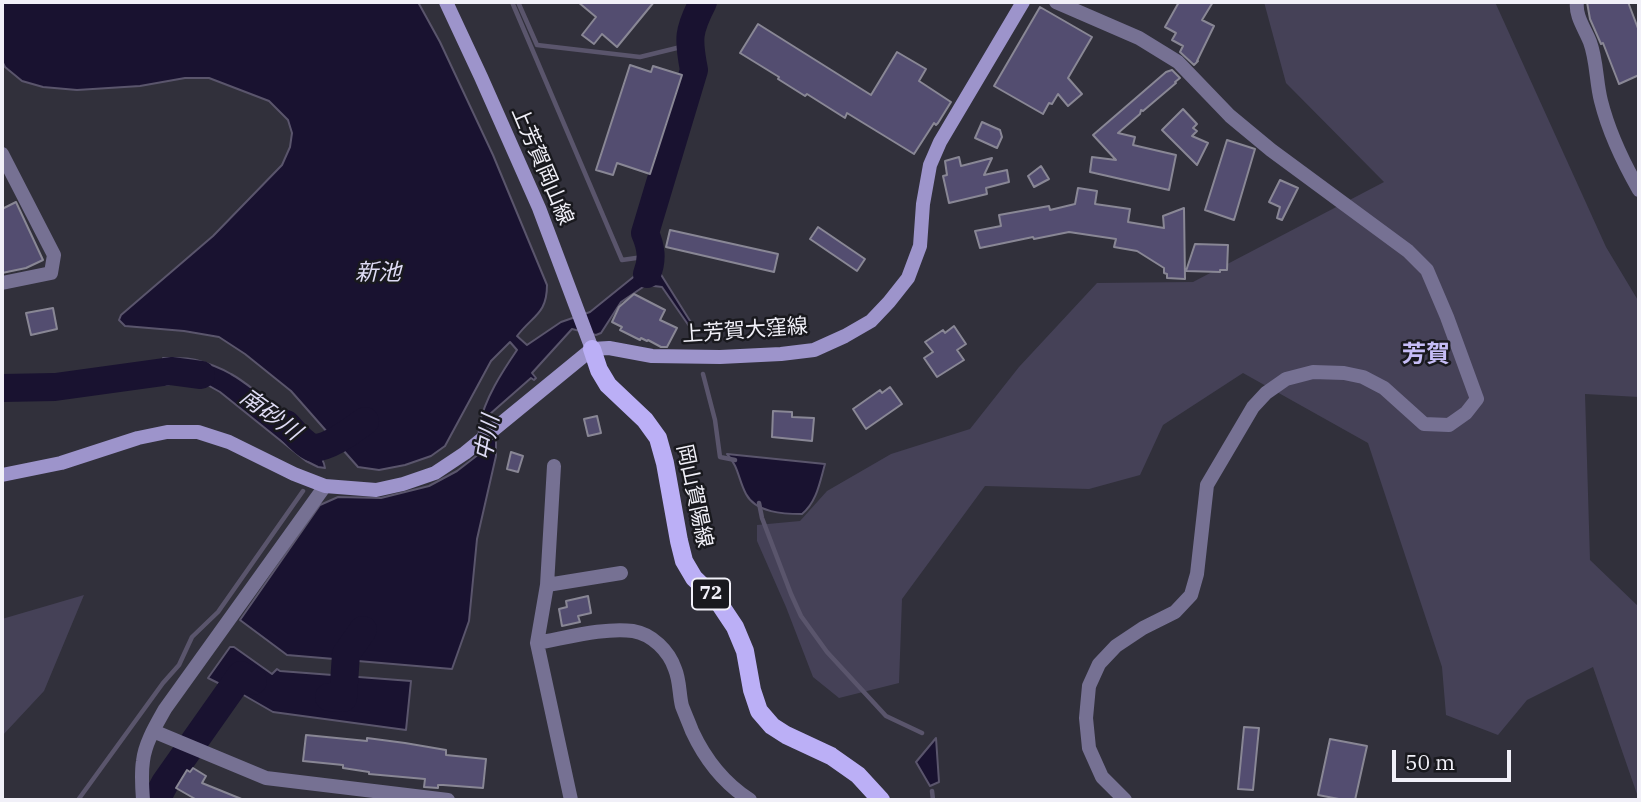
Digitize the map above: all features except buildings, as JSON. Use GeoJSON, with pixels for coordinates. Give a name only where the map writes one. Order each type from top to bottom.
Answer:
{"type":"FeatureCollection","features":[{"type":"Feature","properties":{"kind":"main road","name":"上芳賀岡山線"},"geometry":{"type":"LineString","coordinates":[[446,2],[539,208],[591,345]]}},
{"type":"Feature","properties":{"kind":"main road","name":"上芳賀大窪線"},"geometry":{"type":"LineString","coordinates":[[591,345],[652,356],[781,354],[814,350],[871,321],[908,278],[920,246],[923,204],[930,164],[940,142],[1023,2]]}},
{"type":"Feature","properties":{"kind":"main road"},"geometry":{"type":"LineString","coordinates":[[2,475],[61,463],[138,438],[167,432],[198,432],[229,442],[294,474],[326,486],[376,489],[404,484],[435,473],[477,443],[591,345]]}},
{"type":"Feature","properties":{"kind":"main road","name":"岡山賀陽線"},"geometry":{"type":"LineString","coordinates":[[591,345],[599,370],[608,385],[645,420],[658,438],[684,561],[694,578],[717,600],[735,627],[745,651],[759,711],[772,726],[786,736],[831,756],[858,775],[881,800]]}},
{"type":"Feature","properties":{"kind":"street"},"geometry":{"type":"LineString","coordinates":[[1056,2],[1139,38],[1178,62],[1230,116],[1271,150],[1408,251],[1427,270],[1478,399],[1466,413],[1448,425],[1424,424],[1384,388],[1363,377],[1344,373],[1312,372],[1286,379],[1266,393],[1253,407],[1207,485],[1197,575],[1191,596],[1175,612],[1143,628],[1116,646],[1099,664],[1089,685],[1086,718],[1089,748],[1102,777],[1123,799]]}},
{"type":"Feature","properties":{"kind":"street"},"geometry":{"type":"LineString","coordinates":[[1577,2],[1577,13],[1590,43],[1600,99],[1611,133],[1639,190]]}},
{"type":"Feature","properties":{"kind":"street"},"geometry":{"type":"LineString","coordinates":[[2,154],[54,255],[51,273],[2,283]]}},
{"type":"Feature","properties":{"kind":"street"},"geometry":{"type":"LineString","coordinates":[[554,466],[547,585],[537,643],[571,800]]}},
{"type":"Feature","properties":{"kind":"street"},"geometry":{"type":"LineString","coordinates":[[144,800],[143,760],[164,709],[326,486]]}},
{"type":"Feature","properties":{"kind":"street"},"geometry":{"type":"LineString","coordinates":[[547,585],[621,573]]}},
{"type":"Feature","properties":{"kind":"street"},"geometry":{"type":"LineString","coordinates":[[537,643],[614,630],[636,632],[656,642],[675,669],[682,705],[693,733],[710,763],[734,796],[750,800]]}},
{"type":"Feature","properties":{"kind":"street"},"geometry":{"type":"LineString","coordinates":[[153,731],[266,778],[448,800]]}},
{"type":"Feature","properties":{"kind":"shaded area"},"geometry":{"type":"Polygon","coordinates":[[[1264,2],[1495,2],[1606,247],[1639,302],[1639,397],[1585,394],[1590,560],[1639,607],[1638,797],[1593,667],[1527,700],[1498,735],[1446,715],[1442,667],[1368,443],[1243,373],[1163,425],[1140,475],[1089,489],[985,486],[902,599],[899,683],[839,698],[813,677],[757,541],[757,525],[800,521],[827,491],[891,454],[970,429],[1019,367],[1097,283],[1193,282],[1384,182],[1286,83],[1264,2]]]}},
{"type":"Feature","properties":{"kind":"shaded area"},"geometry":{"type":"Polygon","coordinates":[[[84,595],[44,691],[2,736],[2,619],[84,595]]]}},
{"type":"Feature","properties":{"kind":"water","name":"新池"},"geometry":{"type":"Polygon","coordinates":[[[2,2],[418,2],[440,42],[493,155],[547,285],[542,308],[517,336],[527,345],[561,322],[590,312],[642,270],[648,250],[641,236],[655,245],[655,252],[662,254],[660,273],[692,324],[689,326],[662,287],[646,285],[621,302],[601,333],[596,335],[572,329],[532,373],[536,378],[531,378],[490,414],[496,456],[477,539],[469,621],[452,669],[287,655],[240,620],[320,505],[338,497],[381,498],[429,486],[457,471],[479,454],[479,426],[485,405],[517,350],[510,342],[491,361],[445,446],[431,456],[379,470],[358,467],[291,391],[219,337],[125,326],[119,320],[121,315],[213,236],[282,165],[290,147],[292,133],[288,120],[269,101],[209,78],[185,78],[140,86],[77,90],[43,87],[22,81],[5,67],[2,61],[2,2]]]}},
{"type":"Feature","properties":{"kind":"water"},"geometry":{"type":"Polygon","coordinates":[[[163,358],[200,361],[241,380],[300,430],[321,457],[325,468],[306,461],[220,392],[204,383],[187,380],[166,385],[163,358]]]}},
{"type":"Feature","properties":{"kind":"water"},"geometry":{"type":"Polygon","coordinates":[[[727,454],[825,464],[811,504],[802,514],[787,514],[763,509],[751,500],[727,454]]]}},
{"type":"Feature","properties":{"kind":"water"},"geometry":{"type":"Polygon","coordinates":[[[230,647],[234,647],[272,674],[277,669],[411,681],[406,730],[273,712],[240,693],[230,698],[223,694],[224,686],[208,678],[230,647]]]}},
{"type":"Feature","properties":{"kind":"water"},"geometry":{"type":"Polygon","coordinates":[[[936,738],[939,782],[930,786],[916,762],[936,738]]]}},
{"type":"Feature","properties":{"kind":"waterway"},"geometry":{"type":"LineString","coordinates":[[512,2],[622,260],[650,256]]}},
{"type":"Feature","properties":{"kind":"waterway"},"geometry":{"type":"LineString","coordinates":[[518,2],[537,45],[640,57],[689,45]]}},
{"type":"Feature","properties":{"kind":"waterway","name":"中川"},"geometry":{"type":"LineString","coordinates":[[647,274],[650,253],[645,233],[694,70],[691,35],[694,20],[703,2]]}},
{"type":"Feature","properties":{"kind":"waterway","name":"南砂川"},"geometry":{"type":"LineString","coordinates":[[2,388],[55,387],[171,371],[201,375]]}},
{"type":"Feature","properties":{"kind":"waterway"},"geometry":{"type":"LineString","coordinates":[[703,374],[715,420],[720,457],[735,460]]}},
{"type":"Feature","properties":{"kind":"waterway","name":"南砂川"},"geometry":{"type":"LineString","coordinates":[[286,424],[304,443],[317,447],[339,438],[365,421]]}},
{"type":"Feature","properties":{"kind":"waterway"},"geometry":{"type":"LineString","coordinates":[[78,800],[179,665],[192,637],[218,612],[303,491]]}},
{"type":"Feature","properties":{"kind":"waterway"},"geometry":{"type":"LineString","coordinates":[[759,503],[762,518],[801,616],[827,652],[886,716],[922,733]]}},
{"type":"Feature","properties":{"kind":"waterway","name":"中川"},"geometry":{"type":"LineString","coordinates":[[329,697],[343,698],[346,654],[363,630]]}},
{"type":"Feature","properties":{"kind":"waterway","name":"中川"},"geometry":{"type":"LineString","coordinates":[[156,800],[165,783],[241,675],[253,681]]}},
{"type":"Feature","properties":{"kind":"waterway"},"geometry":{"type":"LineString","coordinates":[[932,791],[933,800]]}},
{"type":"Feature","properties":{"kind":"district","name":"芳賀"},"geometry":{"type":"Point","coordinates":[1426,355]}}]}
